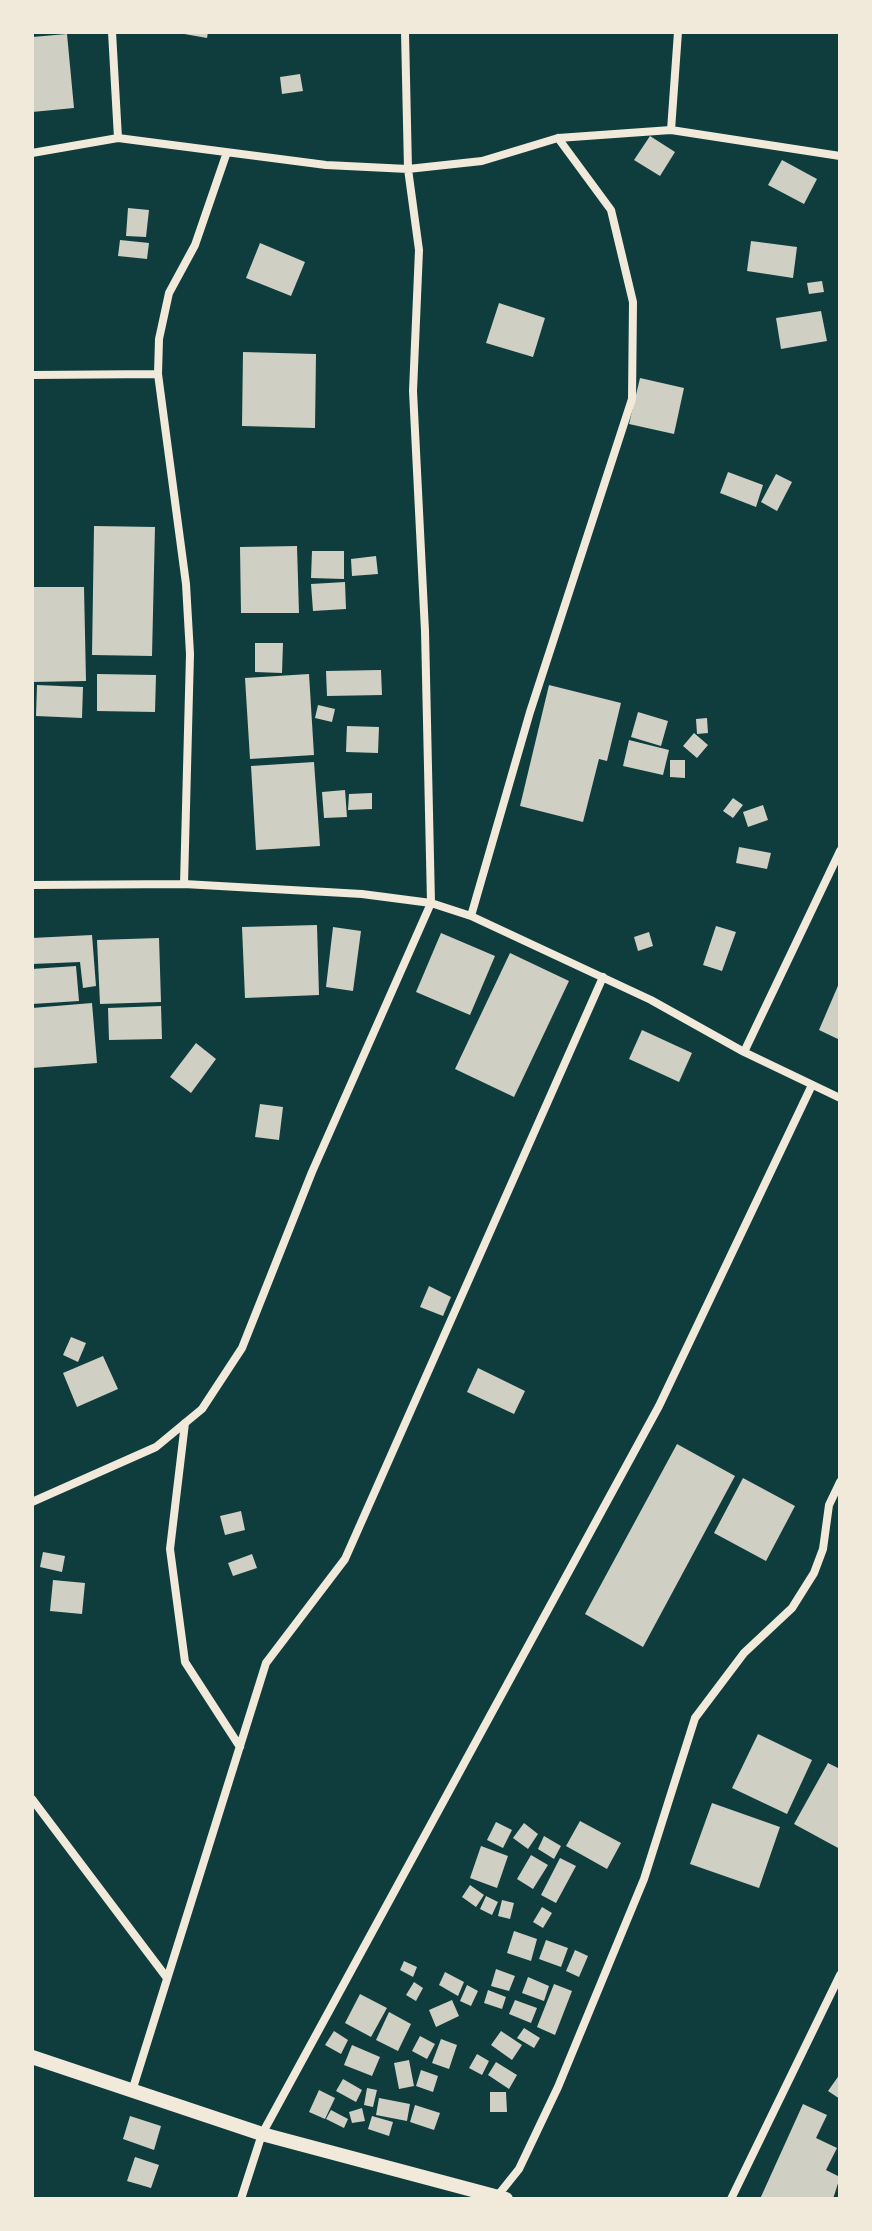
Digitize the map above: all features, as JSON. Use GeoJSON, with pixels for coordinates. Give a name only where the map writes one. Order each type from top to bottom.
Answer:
{"type":"FeatureCollection","features":[{"type":"Feature","properties":{"kind":"street"},"geometry":{"type":"LineString","coordinates":[[112,32],[118,138]]}},
{"type":"Feature","properties":{"kind":"street"},"geometry":{"type":"LineString","coordinates":[[32,1502],[156,1447],[202,1409],[242,1348],[312,1172],[431,903],[425,631],[413,391],[419,250],[408,169],[405,32]]}},
{"type":"Feature","properties":{"kind":"street"},"geometry":{"type":"LineString","coordinates":[[671,130],[678,32]]}},
{"type":"Feature","properties":{"kind":"street"},"geometry":{"type":"LineString","coordinates":[[32,153],[118,138],[226,155],[408,169],[482,161],[558,138],[671,130],[840,156]]}},
{"type":"Feature","properties":{"kind":"street"},"geometry":{"type":"LineString","coordinates":[[471,916],[530,712],[632,399],[633,302],[611,210],[558,138]]}},
{"type":"Feature","properties":{"kind":"street"},"geometry":{"type":"LineString","coordinates":[[184,884],[190,654],[186,584],[158,374],[159,339],[169,293],[195,245],[226,155]]}},
{"type":"Feature","properties":{"kind":"street"},"geometry":{"type":"LineString","coordinates":[[32,375],[158,374]]}},
{"type":"Feature","properties":{"kind":"street"},"geometry":{"type":"LineString","coordinates":[[744,1052],[840,851]]}},
{"type":"Feature","properties":{"kind":"street"},"geometry":{"type":"LineString","coordinates":[[32,885],[184,884],[362,894],[431,903],[471,916],[603,977],[744,1052],[840,1098]]}},
{"type":"Feature","properties":{"kind":"street"},"geometry":{"type":"LineString","coordinates":[[132,2091],[266,1663],[345,1559],[603,977]]}},
{"type":"Feature","properties":{"kind":"street"},"geometry":{"type":"LineString","coordinates":[[241,2199],[262,2134],[659,1406],[812,1085]]}},
{"type":"Feature","properties":{"kind":"street"},"geometry":{"type":"LineString","coordinates":[[185,1423],[170,1549],[185,1662],[240,1747]]}},
{"type":"Feature","properties":{"kind":"street"},"geometry":{"type":"LineString","coordinates":[[32,2057],[262,2134],[499,2198],[519,2169],[563,2073],[644,1879],[695,1718],[744,1653],[792,1608],[814,1573],[823,1549],[829,1505],[840,1482]]}},
{"type":"Feature","properties":{"kind":"street"},"geometry":{"type":"LineString","coordinates":[[32,1799],[167,1978]]}},
{"type":"Feature","properties":{"kind":"street"},"geometry":{"type":"LineString","coordinates":[[731,2199],[840,1975]]}},
{"type":"Feature","properties":{"kind":"building"},"geometry":{"type":"Polygon","coordinates":[[[173,32],[208,32],[207,38],[173,32]]]}},
{"type":"Feature","properties":{"kind":"building"},"geometry":{"type":"Polygon","coordinates":[[[67,34],[74,108],[32,112],[32,37],[67,34]]]}},
{"type":"Feature","properties":{"kind":"building"},"geometry":{"type":"Polygon","coordinates":[[[300,74],[303,91],[282,94],[280,77],[300,74]]]}},
{"type":"Feature","properties":{"kind":"building"},"geometry":{"type":"Polygon","coordinates":[[[650,136],[675,152],[660,176],[634,160],[650,136]]]}},
{"type":"Feature","properties":{"kind":"building"},"geometry":{"type":"Polygon","coordinates":[[[782,160],[817,179],[804,204],[768,185],[782,160]]]}},
{"type":"Feature","properties":{"kind":"building"},"geometry":{"type":"Polygon","coordinates":[[[128,208],[149,210],[146,237],[126,236],[128,208]]]}},
{"type":"Feature","properties":{"kind":"building"},"geometry":{"type":"Polygon","coordinates":[[[120,240],[149,243],[147,259],[118,256],[120,240]]]}},
{"type":"Feature","properties":{"kind":"building"},"geometry":{"type":"Polygon","coordinates":[[[751,241],[797,247],[793,278],[747,271],[751,241]]]}},
{"type":"Feature","properties":{"kind":"building"},"geometry":{"type":"Polygon","coordinates":[[[260,243],[305,262],[291,296],[246,278],[260,243]]]}},
{"type":"Feature","properties":{"kind":"building"},"geometry":{"type":"Polygon","coordinates":[[[822,281],[824,292],[809,294],[807,283],[822,281]]]}},
{"type":"Feature","properties":{"kind":"building"},"geometry":{"type":"Polygon","coordinates":[[[499,303],[545,318],[533,357],[486,343],[499,303]]]}},
{"type":"Feature","properties":{"kind":"building"},"geometry":{"type":"Polygon","coordinates":[[[821,311],[827,341],[781,349],[776,318],[821,311]]]}},
{"type":"Feature","properties":{"kind":"building"},"geometry":{"type":"Polygon","coordinates":[[[243,352],[316,354],[315,428],[242,426],[243,352]]]}},
{"type":"Feature","properties":{"kind":"building"},"geometry":{"type":"Polygon","coordinates":[[[640,378],[684,388],[674,434],[629,424],[640,378]]]}},
{"type":"Feature","properties":{"kind":"building"},"geometry":{"type":"Polygon","coordinates":[[[728,472],[763,485],[756,507],[720,493],[728,472]]]}},
{"type":"Feature","properties":{"kind":"building"},"geometry":{"type":"Polygon","coordinates":[[[776,474],[792,482],[777,511],[761,502],[776,474]]]}},
{"type":"Feature","properties":{"kind":"building"},"geometry":{"type":"Polygon","coordinates":[[[94,526],[155,527],[152,656],[92,655],[94,526]]]}},
{"type":"Feature","properties":{"kind":"building"},"geometry":{"type":"Polygon","coordinates":[[[297,546],[299,613],[241,613],[240,547],[297,546]]]}},
{"type":"Feature","properties":{"kind":"building"},"geometry":{"type":"Polygon","coordinates":[[[312,551],[344,551],[344,579],[311,578],[312,551]]]}},
{"type":"Feature","properties":{"kind":"building"},"geometry":{"type":"Polygon","coordinates":[[[376,556],[378,574],[352,576],[351,559],[376,556]]]}},
{"type":"Feature","properties":{"kind":"building"},"geometry":{"type":"Polygon","coordinates":[[[345,582],[346,609],[313,611],[311,584],[345,582]]]}},
{"type":"Feature","properties":{"kind":"building"},"geometry":{"type":"Polygon","coordinates":[[[32,587],[84,587],[86,681],[32,682],[32,587]]]}},
{"type":"Feature","properties":{"kind":"building"},"geometry":{"type":"Polygon","coordinates":[[[255,643],[283,643],[282,673],[255,672],[255,643]]]}},
{"type":"Feature","properties":{"kind":"building"},"geometry":{"type":"Polygon","coordinates":[[[381,670],[382,695],[327,696],[326,671],[381,670]]]}},
{"type":"Feature","properties":{"kind":"building"},"geometry":{"type":"Polygon","coordinates":[[[97,674],[156,675],[155,712],[97,711],[97,674]]]}},
{"type":"Feature","properties":{"kind":"building"},"geometry":{"type":"Polygon","coordinates":[[[309,674],[314,755],[250,759],[245,678],[309,674]]]}},
{"type":"Feature","properties":{"kind":"building"},"geometry":{"type":"Polygon","coordinates":[[[37,685],[83,687],[82,718],[36,716],[37,685]]]}},
{"type":"Feature","properties":{"kind":"building"},"geometry":{"type":"Polygon","coordinates":[[[549,685],[621,703],[607,761],[599,759],[583,822],[520,806],[549,685]]]}},
{"type":"Feature","properties":{"kind":"building"},"geometry":{"type":"Polygon","coordinates":[[[318,705],[335,709],[332,722],[315,718],[318,705]]]}},
{"type":"Feature","properties":{"kind":"building"},"geometry":{"type":"Polygon","coordinates":[[[638,712],[668,721],[661,746],[631,737],[638,712]]]}},
{"type":"Feature","properties":{"kind":"building"},"geometry":{"type":"Polygon","coordinates":[[[707,718],[708,733],[697,734],[696,719],[707,718]]]}},
{"type":"Feature","properties":{"kind":"building"},"geometry":{"type":"Polygon","coordinates":[[[347,726],[379,727],[378,753],[346,752],[347,726]]]}},
{"type":"Feature","properties":{"kind":"building"},"geometry":{"type":"Polygon","coordinates":[[[694,733],[708,745],[697,758],[683,746],[694,733]]]}},
{"type":"Feature","properties":{"kind":"building"},"geometry":{"type":"Polygon","coordinates":[[[629,740],[669,750],[663,775],[623,766],[629,740]]]}},
{"type":"Feature","properties":{"kind":"building"},"geometry":{"type":"Polygon","coordinates":[[[670,760],[685,760],[685,778],[670,777],[670,760]]]}},
{"type":"Feature","properties":{"kind":"building"},"geometry":{"type":"Polygon","coordinates":[[[314,762],[320,846],[256,850],[251,766],[314,762]]]}},
{"type":"Feature","properties":{"kind":"building"},"geometry":{"type":"Polygon","coordinates":[[[345,790],[347,817],[324,818],[322,792],[345,790]]]}},
{"type":"Feature","properties":{"kind":"building"},"geometry":{"type":"Polygon","coordinates":[[[372,793],[372,809],[348,810],[349,794],[372,793]]]}},
{"type":"Feature","properties":{"kind":"building"},"geometry":{"type":"Polygon","coordinates":[[[733,798],[743,805],[733,818],[723,811],[733,798]]]}},
{"type":"Feature","properties":{"kind":"building"},"geometry":{"type":"Polygon","coordinates":[[[763,805],[768,820],[748,827],[743,812],[763,805]]]}},
{"type":"Feature","properties":{"kind":"building"},"geometry":{"type":"Polygon","coordinates":[[[739,847],[771,853],[767,869],[736,863],[739,847]]]}},
{"type":"Feature","properties":{"kind":"building"},"geometry":{"type":"Polygon","coordinates":[[[317,925],[319,995],[245,998],[242,927],[317,925]]]}},
{"type":"Feature","properties":{"kind":"building"},"geometry":{"type":"Polygon","coordinates":[[[716,926],[736,932],[722,971],[703,965],[716,926]]]}},
{"type":"Feature","properties":{"kind":"building"},"geometry":{"type":"Polygon","coordinates":[[[333,927],[361,931],[353,991],[326,987],[333,927]]]}},
{"type":"Feature","properties":{"kind":"building"},"geometry":{"type":"Polygon","coordinates":[[[649,932],[653,946],[638,951],[634,937],[649,932]]]}},
{"type":"Feature","properties":{"kind":"building"},"geometry":{"type":"Polygon","coordinates":[[[441,933],[495,956],[470,1015],[416,992],[441,933]]]}},
{"type":"Feature","properties":{"kind":"building"},"geometry":{"type":"Polygon","coordinates":[[[92,935],[96,986],[83,988],[80,962],[32,964],[32,938],[92,935]]]}},
{"type":"Feature","properties":{"kind":"building"},"geometry":{"type":"Polygon","coordinates":[[[159,938],[161,1002],[100,1004],[97,940],[159,938]]]}},
{"type":"Feature","properties":{"kind":"building"},"geometry":{"type":"Polygon","coordinates":[[[510,953],[569,981],[514,1097],[455,1069],[510,953]]]}},
{"type":"Feature","properties":{"kind":"building"},"geometry":{"type":"Polygon","coordinates":[[[76,966],[79,1001],[32,1004],[32,969],[76,966]]]}},
{"type":"Feature","properties":{"kind":"building"},"geometry":{"type":"Polygon","coordinates":[[[840,981],[840,1040],[819,1030],[840,981]]]}},
{"type":"Feature","properties":{"kind":"building"},"geometry":{"type":"Polygon","coordinates":[[[92,1003],[97,1063],[32,1068],[32,1008],[92,1003]]]}},
{"type":"Feature","properties":{"kind":"building"},"geometry":{"type":"Polygon","coordinates":[[[161,1006],[162,1039],[109,1040],[108,1008],[161,1006]]]}},
{"type":"Feature","properties":{"kind":"building"},"geometry":{"type":"Polygon","coordinates":[[[642,1030],[692,1053],[679,1082],[629,1059],[642,1030]]]}},
{"type":"Feature","properties":{"kind":"building"},"geometry":{"type":"Polygon","coordinates":[[[196,1043],[216,1059],[191,1093],[170,1077],[196,1043]]]}},
{"type":"Feature","properties":{"kind":"building"},"geometry":{"type":"Polygon","coordinates":[[[260,1104],[283,1107],[279,1140],[255,1137],[260,1104]]]}},
{"type":"Feature","properties":{"kind":"building"},"geometry":{"type":"Polygon","coordinates":[[[429,1286],[451,1297],[443,1316],[420,1307],[429,1286]]]}},
{"type":"Feature","properties":{"kind":"building"},"geometry":{"type":"Polygon","coordinates":[[[71,1337],[86,1343],[78,1362],[63,1355],[71,1337]]]}},
{"type":"Feature","properties":{"kind":"building"},"geometry":{"type":"Polygon","coordinates":[[[103,1356],[118,1389],[77,1407],[63,1373],[103,1356]]]}},
{"type":"Feature","properties":{"kind":"building"},"geometry":{"type":"Polygon","coordinates":[[[478,1368],[525,1391],[514,1414],[467,1392],[478,1368]]]}},
{"type":"Feature","properties":{"kind":"building"},"geometry":{"type":"Polygon","coordinates":[[[677,1444],[735,1476],[643,1647],[585,1614],[677,1444]]]}},
{"type":"Feature","properties":{"kind":"building"},"geometry":{"type":"Polygon","coordinates":[[[743,1478],[795,1506],[766,1561],[714,1533],[743,1478]]]}},
{"type":"Feature","properties":{"kind":"building"},"geometry":{"type":"Polygon","coordinates":[[[241,1511],[245,1530],[225,1535],[220,1516],[241,1511]]]}},
{"type":"Feature","properties":{"kind":"building"},"geometry":{"type":"Polygon","coordinates":[[[43,1552],[65,1556],[62,1572],[40,1567],[43,1552]]]}},
{"type":"Feature","properties":{"kind":"building"},"geometry":{"type":"Polygon","coordinates":[[[252,1554],[257,1568],[233,1576],[228,1563],[252,1554]]]}},
{"type":"Feature","properties":{"kind":"building"},"geometry":{"type":"Polygon","coordinates":[[[53,1580],[85,1583],[82,1614],[50,1611],[53,1580]]]}},
{"type":"Feature","properties":{"kind":"building"},"geometry":{"type":"Polygon","coordinates":[[[758,1734],[812,1760],[787,1814],[732,1788],[758,1734]]]}},
{"type":"Feature","properties":{"kind":"building"},"geometry":{"type":"Polygon","coordinates":[[[828,1763],[840,1769],[840,1849],[794,1824],[828,1763]]]}},
{"type":"Feature","properties":{"kind":"building"},"geometry":{"type":"Polygon","coordinates":[[[712,1803],[780,1827],[759,1888],[690,1864],[712,1803]]]}},
{"type":"Feature","properties":{"kind":"building"},"geometry":{"type":"Polygon","coordinates":[[[580,1821],[621,1843],[607,1869],[566,1846],[580,1821]]]}},
{"type":"Feature","properties":{"kind":"building"},"geometry":{"type":"Polygon","coordinates":[[[496,1822],[512,1830],[503,1848],[487,1840],[496,1822]]]}},
{"type":"Feature","properties":{"kind":"building"},"geometry":{"type":"Polygon","coordinates":[[[524,1823],[538,1834],[528,1849],[513,1838],[524,1823]]]}},
{"type":"Feature","properties":{"kind":"building"},"geometry":{"type":"Polygon","coordinates":[[[544,1836],[561,1846],[554,1859],[538,1849],[544,1836]]]}},
{"type":"Feature","properties":{"kind":"building"},"geometry":{"type":"Polygon","coordinates":[[[481,1846],[508,1856],[497,1888],[470,1878],[481,1846]]]}},
{"type":"Feature","properties":{"kind":"building"},"geometry":{"type":"Polygon","coordinates":[[[531,1855],[548,1865],[533,1889],[517,1879],[531,1855]]]}},
{"type":"Feature","properties":{"kind":"building"},"geometry":{"type":"Polygon","coordinates":[[[560,1858],[576,1866],[556,1903],[541,1895],[560,1858]]]}},
{"type":"Feature","properties":{"kind":"building"},"geometry":{"type":"Polygon","coordinates":[[[470,1885],[484,1895],[476,1907],[462,1897],[470,1885]]]}},
{"type":"Feature","properties":{"kind":"building"},"geometry":{"type":"Polygon","coordinates":[[[486,1896],[498,1902],[492,1915],[480,1909],[486,1896]]]}},
{"type":"Feature","properties":{"kind":"building"},"geometry":{"type":"Polygon","coordinates":[[[502,1900],[514,1903],[510,1919],[498,1916],[502,1900]]]}},
{"type":"Feature","properties":{"kind":"building"},"geometry":{"type":"Polygon","coordinates":[[[542,1907],[552,1913],[543,1928],[533,1922],[542,1907]]]}},
{"type":"Feature","properties":{"kind":"building"},"geometry":{"type":"Polygon","coordinates":[[[514,1931],[537,1939],[531,1961],[507,1953],[514,1931]]]}},
{"type":"Feature","properties":{"kind":"building"},"geometry":{"type":"Polygon","coordinates":[[[546,1940],[568,1948],[561,1967],[539,1959],[546,1940]]]}},
{"type":"Feature","properties":{"kind":"building"},"geometry":{"type":"Polygon","coordinates":[[[575,1950],[588,1956],[579,1977],[566,1971],[575,1950]]]}},
{"type":"Feature","properties":{"kind":"building"},"geometry":{"type":"Polygon","coordinates":[[[404,1961],[417,1967],[413,1977],[400,1970],[404,1961]]]}},
{"type":"Feature","properties":{"kind":"building"},"geometry":{"type":"Polygon","coordinates":[[[496,1969],[515,1976],[509,1991],[491,1986],[496,1969]]]}},
{"type":"Feature","properties":{"kind":"building"},"geometry":{"type":"Polygon","coordinates":[[[445,1972],[464,1982],[458,1996],[439,1985],[445,1972]]]}},
{"type":"Feature","properties":{"kind":"building"},"geometry":{"type":"Polygon","coordinates":[[[528,1977],[549,1986],[544,2001],[522,1993],[528,1977]]]}},
{"type":"Feature","properties":{"kind":"building"},"geometry":{"type":"Polygon","coordinates":[[[414,1982],[423,1988],[416,2001],[406,1995],[414,1982]]]}},
{"type":"Feature","properties":{"kind":"building"},"geometry":{"type":"Polygon","coordinates":[[[554,1984],[572,1991],[555,2035],[537,2027],[554,1984]]]}},
{"type":"Feature","properties":{"kind":"building"},"geometry":{"type":"Polygon","coordinates":[[[467,1985],[478,1991],[471,2006],[460,2001],[467,1985]]]}},
{"type":"Feature","properties":{"kind":"building"},"geometry":{"type":"Polygon","coordinates":[[[488,1990],[506,1997],[502,2009],[484,2003],[488,1990]]]}},
{"type":"Feature","properties":{"kind":"building"},"geometry":{"type":"Polygon","coordinates":[[[360,1994],[387,2008],[371,2037],[345,2023],[360,1994]]]}},
{"type":"Feature","properties":{"kind":"building"},"geometry":{"type":"Polygon","coordinates":[[[452,2000],[459,2016],[436,2027],[429,2010],[452,2000]]]}},
{"type":"Feature","properties":{"kind":"building"},"geometry":{"type":"Polygon","coordinates":[[[515,2000],[537,2008],[531,2023],[509,2014],[515,2000]]]}},
{"type":"Feature","properties":{"kind":"building"},"geometry":{"type":"Polygon","coordinates":[[[389,2012],[411,2024],[398,2051],[376,2040],[389,2012]]]}},
{"type":"Feature","properties":{"kind":"building"},"geometry":{"type":"Polygon","coordinates":[[[524,2028],[540,2038],[534,2048],[517,2038],[524,2028]]]}},
{"type":"Feature","properties":{"kind":"building"},"geometry":{"type":"Polygon","coordinates":[[[334,2031],[348,2040],[341,2054],[325,2045],[334,2031]]]}},
{"type":"Feature","properties":{"kind":"building"},"geometry":{"type":"Polygon","coordinates":[[[501,2031],[522,2045],[512,2060],[491,2045],[501,2031]]]}},
{"type":"Feature","properties":{"kind":"building"},"geometry":{"type":"Polygon","coordinates":[[[420,2036],[435,2044],[427,2059],[412,2051],[420,2036]]]}},
{"type":"Feature","properties":{"kind":"building"},"geometry":{"type":"Polygon","coordinates":[[[441,2039],[457,2045],[449,2069],[432,2063],[441,2039]]]}},
{"type":"Feature","properties":{"kind":"building"},"geometry":{"type":"Polygon","coordinates":[[[352,2045],[380,2057],[372,2076],[344,2065],[352,2045]]]}},
{"type":"Feature","properties":{"kind":"building"},"geometry":{"type":"Polygon","coordinates":[[[477,2054],[489,2061],[482,2075],[469,2068],[477,2054]]]}},
{"type":"Feature","properties":{"kind":"building"},"geometry":{"type":"Polygon","coordinates":[[[409,2060],[414,2086],[399,2089],[394,2063],[409,2060]]]}},
{"type":"Feature","properties":{"kind":"building"},"geometry":{"type":"Polygon","coordinates":[[[496,2062],[517,2075],[509,2089],[488,2075],[496,2062]]]}},
{"type":"Feature","properties":{"kind":"building"},"geometry":{"type":"Polygon","coordinates":[[[421,2070],[438,2076],[433,2092],[416,2086],[421,2070]]]}},
{"type":"Feature","properties":{"kind":"building"},"geometry":{"type":"Polygon","coordinates":[[[840,2074],[840,2099],[828,2091],[840,2074]]]}},
{"type":"Feature","properties":{"kind":"building"},"geometry":{"type":"Polygon","coordinates":[[[343,2079],[362,2090],[356,2102],[336,2091],[343,2079]]]}},
{"type":"Feature","properties":{"kind":"building"},"geometry":{"type":"Polygon","coordinates":[[[367,2088],[377,2090],[373,2107],[364,2105],[367,2088]]]}},
{"type":"Feature","properties":{"kind":"building"},"geometry":{"type":"Polygon","coordinates":[[[319,2090],[335,2098],[325,2119],[309,2112],[319,2090]]]}},
{"type":"Feature","properties":{"kind":"building"},"geometry":{"type":"Polygon","coordinates":[[[490,2092],[506,2092],[507,2112],[490,2112],[490,2092]]]}},
{"type":"Feature","properties":{"kind":"building"},"geometry":{"type":"Polygon","coordinates":[[[379,2098],[410,2104],[407,2121],[376,2115],[379,2098]]]}},
{"type":"Feature","properties":{"kind":"building"},"geometry":{"type":"Polygon","coordinates":[[[803,2104],[827,2115],[816,2138],[837,2148],[826,2170],[840,2177],[833,2199],[760,2199],[803,2104]]]}},
{"type":"Feature","properties":{"kind":"building"},"geometry":{"type":"Polygon","coordinates":[[[415,2105],[440,2113],[434,2130],[410,2122],[415,2105]]]}},
{"type":"Feature","properties":{"kind":"building"},"geometry":{"type":"Polygon","coordinates":[[[362,2108],[365,2121],[352,2123],[349,2112],[362,2108]]]}},
{"type":"Feature","properties":{"kind":"building"},"geometry":{"type":"Polygon","coordinates":[[[331,2110],[348,2119],[344,2128],[326,2119],[331,2110]]]}},
{"type":"Feature","properties":{"kind":"building"},"geometry":{"type":"Polygon","coordinates":[[[130,2116],[161,2126],[154,2150],[123,2139],[130,2116]]]}},
{"type":"Feature","properties":{"kind":"building"},"geometry":{"type":"Polygon","coordinates":[[[372,2116],[393,2122],[389,2136],[368,2129],[372,2116]]]}},
{"type":"Feature","properties":{"kind":"building"},"geometry":{"type":"Polygon","coordinates":[[[135,2157],[159,2165],[151,2188],[127,2181],[135,2157]]]}}]}
